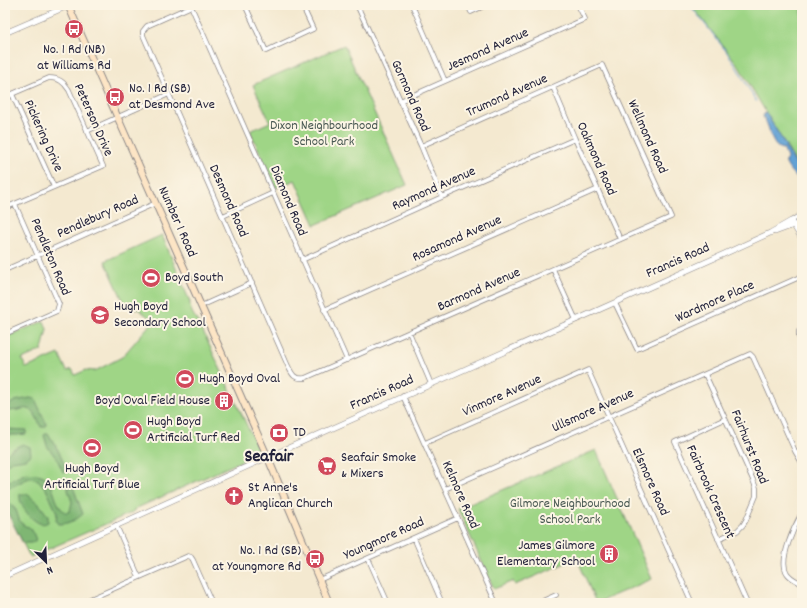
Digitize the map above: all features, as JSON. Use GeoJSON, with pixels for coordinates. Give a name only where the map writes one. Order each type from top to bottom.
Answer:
{"type":"FeatureCollection","features":[{"type":"Feature","properties":{"kind":"main road","name":"Number 1 Road"},"geometry":{"type":"LineString","coordinates":[[69,5],[268,456],[329,603]]}},
{"type":"Feature","properties":{"kind":"street"},"geometry":{"type":"LineString","coordinates":[[5,33],[69,5]]}},
{"type":"Feature","properties":{"kind":"street"},"geometry":{"type":"LineString","coordinates":[[245,5],[266,51],[313,29],[302,5]]}},
{"type":"Feature","properties":{"kind":"street","name":"Gormond Road"},"geometry":{"type":"LineString","coordinates":[[357,5],[421,146],[442,197]]}},
{"type":"Feature","properties":{"kind":"street"},"geometry":{"type":"LineString","coordinates":[[412,5],[445,81]]}},
{"type":"Feature","properties":{"kind":"street"},"geometry":{"type":"LineString","coordinates":[[468,5],[471,12],[486,5]]}},
{"type":"Feature","properties":{"kind":"street","name":"Jesmond Avenue"},"geometry":{"type":"LineString","coordinates":[[400,101],[585,19],[578,5]]}},
{"type":"Feature","properties":{"kind":"street","name":"Desmond Road"},"geometry":{"type":"LineString","coordinates":[[192,6],[147,26],[143,31],[146,41],[288,366],[296,378]]}},
{"type":"Feature","properties":{"kind":"street","name":"Diamond Road"},"geometry":{"type":"LineString","coordinates":[[192,6],[347,360]]}},
{"type":"Feature","properties":{"kind":"street","name":"Trumond Avenue"},"geometry":{"type":"LineString","coordinates":[[421,146],[602,65]]}},
{"type":"Feature","properties":{"kind":"street","name":"Wellmond Road"},"geometry":{"type":"LineString","coordinates":[[602,65],[671,217]]}},
{"type":"Feature","properties":{"kind":"street","name":"Peterson Drive"},"geometry":{"type":"LineString","coordinates":[[5,208],[103,166],[64,83],[52,78],[46,79],[12,94]]}},
{"type":"Feature","properties":{"kind":"street","name":"Oakmond Road"},"geometry":{"type":"LineString","coordinates":[[553,87],[620,239]]}},
{"type":"Feature","properties":{"kind":"street"},"geometry":{"type":"LineString","coordinates":[[5,97],[12,94]]}},
{"type":"Feature","properties":{"kind":"street","name":"Pickering Drive"},"geometry":{"type":"LineString","coordinates":[[12,94],[54,187]]}},
{"type":"Feature","properties":{"kind":"street"},"geometry":{"type":"LineString","coordinates":[[87,130],[169,94]]}},
{"type":"Feature","properties":{"kind":"street","name":"Raymond Avenue"},"geometry":{"type":"LineString","coordinates":[[302,260],[575,139]]}},
{"type":"Feature","properties":{"kind":"street","name":"Rosamond Avenue"},"geometry":{"type":"LineString","coordinates":[[324,310],[598,189]]}},
{"type":"Feature","properties":{"kind":"street"},"geometry":{"type":"LineString","coordinates":[[223,216],[273,193]]}},
{"type":"Feature","properties":{"kind":"street","name":"Pendlebury Road"},"geometry":{"type":"LineString","coordinates":[[5,270],[156,203]]}},
{"type":"Feature","properties":{"kind":"street","name":"Pendleton Road"},"geometry":{"type":"LineString","coordinates":[[5,334],[57,311],[59,307],[58,300],[15,204]]}},
{"type":"Feature","properties":{"kind":"street","name":"Francis Road"},"geometry":{"type":"LineString","coordinates":[[5,575],[268,456],[770,233],[783,230],[802,214]]}},
{"type":"Feature","properties":{"kind":"street","name":"Barmond Avenue"},"geometry":{"type":"LineString","coordinates":[[296,378],[305,378],[347,360],[671,217]]}},
{"type":"Feature","properties":{"kind":"street","name":"Francis Road"},"geometry":{"type":"LineString","coordinates":[[793,223],[802,222]]}},
{"type":"Feature","properties":{"kind":"street"},"geometry":{"type":"LineString","coordinates":[[793,223],[802,239]]}},
{"type":"Feature","properties":{"kind":"street"},"geometry":{"type":"LineString","coordinates":[[553,269],[576,320]]}},
{"type":"Feature","properties":{"kind":"street","name":"Wardmore Place"},"geometry":{"type":"LineString","coordinates":[[615,303],[637,349],[802,276]]}},
{"type":"Feature","properties":{"kind":"street"},"geometry":{"type":"LineString","coordinates":[[201,306],[252,283]]}},
{"type":"Feature","properties":{"kind":"street"},"geometry":{"type":"LineString","coordinates":[[802,330],[799,331],[799,337],[802,344]]}},
{"type":"Feature","properties":{"kind":"street"},"geometry":{"type":"LineString","coordinates":[[409,332],[431,384]]}},
{"type":"Feature","properties":{"kind":"street","name":"Ullsmore Avenue"},"geometry":{"type":"LineString","coordinates":[[445,489],[750,354],[753,357],[795,451],[802,463]]}},
{"type":"Feature","properties":{"kind":"street","name":"Elsmore Road"},"geometry":{"type":"LineString","coordinates":[[588,370],[692,603]]}},
{"type":"Feature","properties":{"kind":"street","name":"Vinmore Avenue"},"geometry":{"type":"LineString","coordinates":[[425,443],[588,370]]}},
{"type":"Feature","properties":{"kind":"street","name":"Fairhurst Road"},"geometry":{"type":"LineString","coordinates":[[705,374],[753,480],[756,492],[743,525],[737,530],[718,539]]}},
{"type":"Feature","properties":{"kind":"street","name":"Kelmore Road"},"geometry":{"type":"LineString","coordinates":[[403,396],[496,603]]}},
{"type":"Feature","properties":{"kind":"street","name":"Fairbrook Crescent"},"geometry":{"type":"LineString","coordinates":[[726,419],[675,442],[747,603]]}},
{"type":"Feature","properties":{"kind":"street"},"geometry":{"type":"LineString","coordinates":[[802,513],[792,533],[784,565],[787,573],[793,579],[802,584]]}},
{"type":"Feature","properties":{"kind":"street","name":"Youngmore Road"},"geometry":{"type":"LineString","coordinates":[[319,580],[458,518]]}},
{"type":"Feature","properties":{"kind":"street"},"geometry":{"type":"LineString","coordinates":[[116,525],[139,577]]}},
{"type":"Feature","properties":{"kind":"street"},"geometry":{"type":"LineString","coordinates":[[414,538],[442,603]]}},
{"type":"Feature","properties":{"kind":"street"},"geometry":{"type":"LineString","coordinates":[[81,603],[189,556],[193,560],[212,603]]}},
{"type":"Feature","properties":{"kind":"street"},"geometry":{"type":"LineString","coordinates":[[368,558],[388,603]]}},
{"type":"Feature","properties":{"kind":"street"},"geometry":{"type":"LineString","coordinates":[[538,603],[556,595]]}},
{"type":"Feature","properties":{"kind":"green space"},"geometry":{"type":"Polygon","coordinates":[[[691,5],[802,5],[802,173],[738,65],[691,5]]]}},
{"type":"Feature","properties":{"kind":"green space","name":"Dixon Neighbourhood School Park"},"geometry":{"type":"Polygon","coordinates":[[[344,45],[407,185],[315,225],[295,180],[276,188],[250,131],[270,122],[253,85],[344,45]]]}},
{"type":"Feature","properties":{"kind":"green space"},"geometry":{"type":"Polygon","coordinates":[[[162,235],[190,302],[194,316],[197,319],[258,449],[258,452],[255,455],[137,508],[131,513],[30,557],[5,508],[5,337],[44,321],[47,329],[42,350],[22,359],[26,368],[59,354],[67,371],[72,369],[75,375],[86,370],[95,371],[122,357],[153,321],[140,310],[126,307],[105,261],[162,235]]]}},
{"type":"Feature","properties":{"kind":"green space"},"geometry":{"type":"Polygon","coordinates":[[[30,398],[35,399],[47,425],[45,427],[41,427],[33,412],[30,410],[25,409],[5,412],[5,407],[15,401],[30,398]]]}},
{"type":"Feature","properties":{"kind":"green space"},"geometry":{"type":"Polygon","coordinates":[[[5,429],[27,430],[26,434],[5,435],[5,429]]]}},
{"type":"Feature","properties":{"kind":"green space"},"geometry":{"type":"Polygon","coordinates":[[[48,433],[58,450],[67,470],[66,472],[63,472],[57,459],[47,446],[44,435],[48,433]]]}},
{"type":"Feature","properties":{"kind":"green space"},"geometry":{"type":"Polygon","coordinates":[[[23,444],[30,447],[31,455],[26,459],[12,461],[5,465],[5,456],[11,450],[23,444]]]}},
{"type":"Feature","properties":{"kind":"green space","name":"Gilmore Neighbourhood School Park"},"geometry":{"type":"Polygon","coordinates":[[[596,450],[652,579],[596,603],[577,558],[515,585],[513,581],[494,589],[458,509],[596,450]]]}},
{"type":"Feature","properties":{"kind":"green space"},"geometry":{"type":"Polygon","coordinates":[[[26,473],[38,474],[45,477],[49,481],[59,505],[66,513],[70,511],[72,502],[68,487],[73,487],[83,514],[72,521],[59,524],[56,520],[57,513],[46,489],[38,480],[30,478],[11,487],[5,486],[5,479],[10,481],[26,473]]]}},
{"type":"Feature","properties":{"kind":"green space"},"geometry":{"type":"Polygon","coordinates":[[[20,494],[27,494],[39,504],[48,516],[48,522],[40,523],[25,511],[21,502],[20,494]]]}},
{"type":"Feature","properties":{"kind":"green space"},"geometry":{"type":"Polygon","coordinates":[[[5,497],[16,510],[20,522],[32,530],[36,540],[31,543],[23,543],[5,508],[5,497]]]}},
{"type":"Feature","properties":{"kind":"water"},"geometry":{"type":"Polygon","coordinates":[[[766,113],[802,175],[802,184],[786,165],[785,161],[787,157],[784,149],[777,146],[772,140],[763,116],[766,113]]]}},
{"type":"Feature","properties":{"kind":"waterway"},"geometry":{"type":"LineString","coordinates":[[690,5],[726,51],[756,101]]}},
{"type":"Feature","properties":{"kind":"place","name":"No. 1 Rd (NB) at Williams Rd"},"geometry":{"type":"Point","coordinates":[74,29]}},
{"type":"Feature","properties":{"kind":"place","name":"No. 1 Rd (SB) at Desmond Ave"},"geometry":{"type":"Point","coordinates":[115,97]}},
{"type":"Feature","properties":{"kind":"place","name":"Boyd South"},"geometry":{"type":"Point","coordinates":[151,278]}},
{"type":"Feature","properties":{"kind":"place","name":"Hugh Boyd Secondary School"},"geometry":{"type":"Point","coordinates":[100,315]}},
{"type":"Feature","properties":{"kind":"place","name":"Hugh Boyd Oval"},"geometry":{"type":"Point","coordinates":[185,379]}},
{"type":"Feature","properties":{"kind":"place","name":"Boyd Oval Field House"},"geometry":{"type":"Point","coordinates":[224,401]}},
{"type":"Feature","properties":{"kind":"place","name":"Hugh Boyd Artificial Turf Red"},"geometry":{"type":"Point","coordinates":[133,430]}},
{"type":"Feature","properties":{"kind":"place","name":"TD"},"geometry":{"type":"Point","coordinates":[279,433]}},
{"type":"Feature","properties":{"kind":"place","name":"Hugh Boyd Artificial Turf Blue"},"geometry":{"type":"Point","coordinates":[92,448]}},
{"type":"Feature","properties":{"kind":"place","name":"Seafair Smoke & Mixers"},"geometry":{"type":"Point","coordinates":[327,466]}},
{"type":"Feature","properties":{"kind":"place","name":"St Anne's Anglican Church"},"geometry":{"type":"Point","coordinates":[234,496]}},
{"type":"Feature","properties":{"kind":"place","name":"James Gilmore Elementary School"},"geometry":{"type":"Point","coordinates":[609,554]}},
{"type":"Feature","properties":{"kind":"place","name":"No. 1 Rd (SB) at Youngmore Rd"},"geometry":{"type":"Point","coordinates":[315,559]}},
{"type":"Feature","properties":{"kind":"district","name":"Seafair"},"geometry":{"type":"Point","coordinates":[269,457]}}]}
